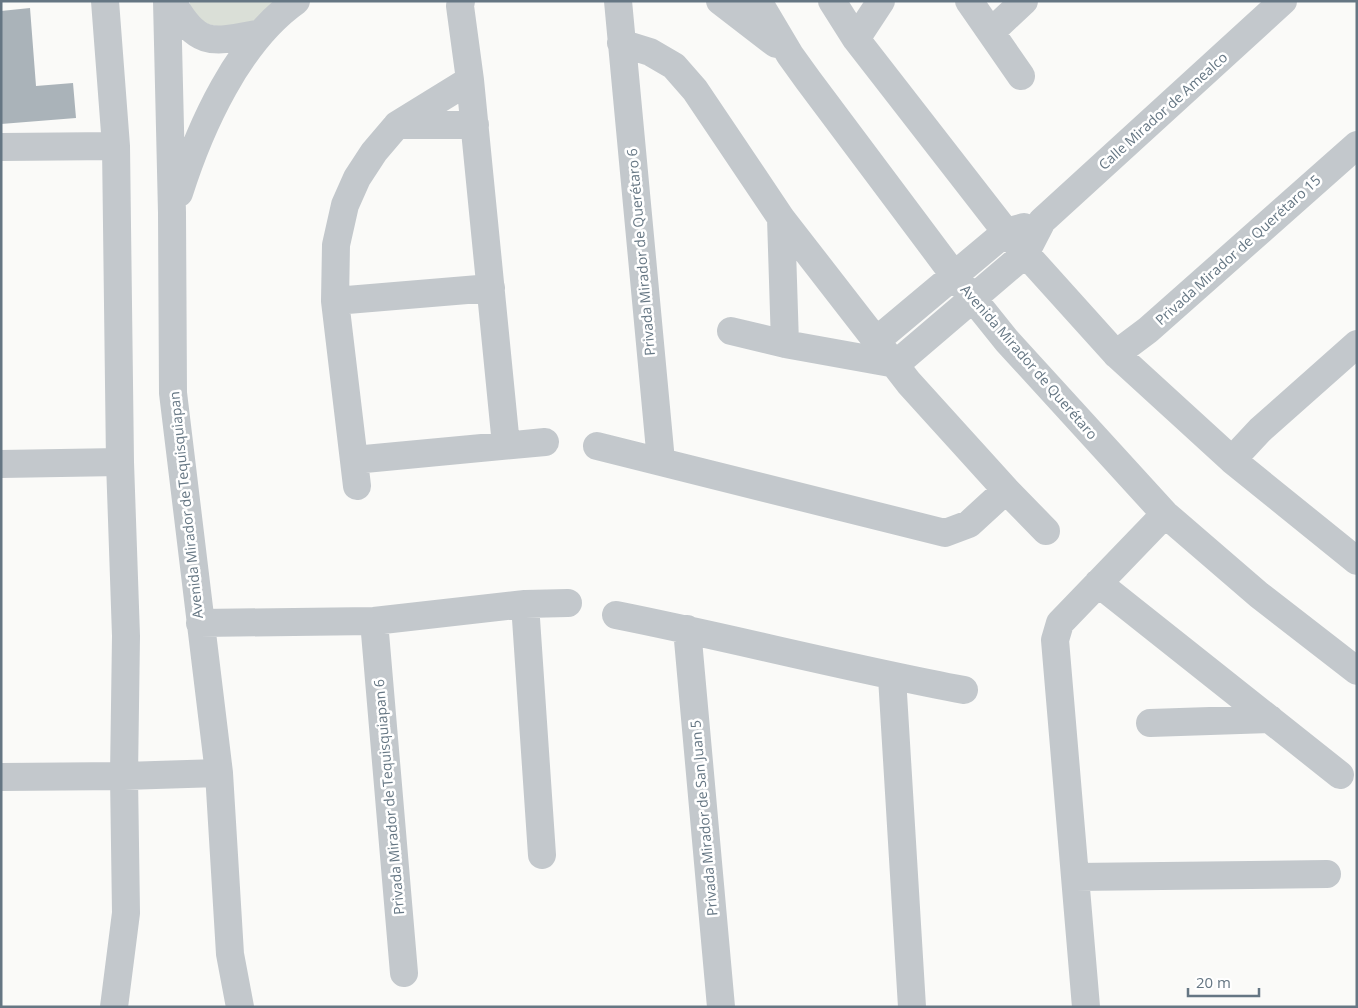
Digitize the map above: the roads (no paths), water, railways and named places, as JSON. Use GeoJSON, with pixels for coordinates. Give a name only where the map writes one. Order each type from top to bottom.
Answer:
{"type":"FeatureCollection","features":[{"type":"Feature","properties":{"kind":"street"},"geometry":{"type":"LineString","coordinates":[[105,1],[116,146],[120,462],[126,636],[124,776],[126,913],[114,1007]]}},
{"type":"Feature","properties":{"kind":"street","name":"Avenida Mirador de Tequisquiapan"},"geometry":{"type":"LineString","coordinates":[[168,1],[173,393],[219,773],[230,954],[240,1007]]}},
{"type":"Feature","properties":{"kind":"street"},"geometry":{"type":"LineString","coordinates":[[172,1],[188,26],[197,35],[212,39],[226,39],[261,33]]}},
{"type":"Feature","properties":{"kind":"street"},"geometry":{"type":"LineString","coordinates":[[172,213],[188,165],[208,118],[232,74],[261,33],[296,1]]}},
{"type":"Feature","properties":{"kind":"street","name":"Privada Mirador de Querétaro 6"},"geometry":{"type":"LineString","coordinates":[[618,1],[661,461]]}},
{"type":"Feature","properties":{"kind":"street"},"geometry":{"type":"LineString","coordinates":[[720,1],[758,28],[790,55]]}},
{"type":"Feature","properties":{"kind":"street","name":"Avenida Mirador de Querétaro"},"geometry":{"type":"LineString","coordinates":[[758,1],[790,55],[954,275],[1008,341],[1164,514],[1259,595],[1357,671]]}},
{"type":"Feature","properties":{"kind":"street"},"geometry":{"type":"LineString","coordinates":[[832,1],[856,39],[1006,232],[1116,354],[1232,460],[1357,561]]}},
{"type":"Feature","properties":{"kind":"street"},"geometry":{"type":"LineString","coordinates":[[856,39],[881,1]]}},
{"type":"Feature","properties":{"kind":"street"},"geometry":{"type":"LineString","coordinates":[[969,1],[1021,76]]}},
{"type":"Feature","properties":{"kind":"street"},"geometry":{"type":"LineString","coordinates":[[991,32],[1024,1]]}},
{"type":"Feature","properties":{"kind":"street","name":"Calle Mirador de Amealco"},"geometry":{"type":"LineString","coordinates":[[974,299],[1025,254],[1042,221],[1283,1]]}},
{"type":"Feature","properties":{"kind":"street"},"geometry":{"type":"LineString","coordinates":[[459,3],[475,125],[506,445]]}},
{"type":"Feature","properties":{"kind":"street"},"geometry":{"type":"LineString","coordinates":[[621,43],[650,52],[674,66],[694,90],[781,218],[909,382],[1006,490],[1046,531]]}},
{"type":"Feature","properties":{"kind":"street"},"geometry":{"type":"LineString","coordinates":[[470,80],[397,125],[374,152],[357,178],[345,205],[336,245],[335,301],[356,473],[506,445],[545,442]]}},
{"type":"Feature","properties":{"kind":"street"},"geometry":{"type":"LineString","coordinates":[[397,125],[475,125]]}},
{"type":"Feature","properties":{"kind":"street","name":"Privada Mirador de Querétaro 15"},"geometry":{"type":"LineString","coordinates":[[1116,354],[1148,330],[1357,144]]}},
{"type":"Feature","properties":{"kind":"street"},"geometry":{"type":"LineString","coordinates":[[1,147],[116,146]]}},
{"type":"Feature","properties":{"kind":"street"},"geometry":{"type":"LineString","coordinates":[[781,218],[785,344]]}},
{"type":"Feature","properties":{"kind":"street","name":"Calle Mirador de Amealco"},"geometry":{"type":"LineString","coordinates":[[954,275],[1006,232],[1042,221]]}},
{"type":"Feature","properties":{"kind":"street"},"geometry":{"type":"LineString","coordinates":[[877,340],[954,275]]}},
{"type":"Feature","properties":{"kind":"street"},"geometry":{"type":"LineString","coordinates":[[335,301],[491,288]]}},
{"type":"Feature","properties":{"kind":"street"},"geometry":{"type":"LineString","coordinates":[[896,364],[974,299]]}},
{"type":"Feature","properties":{"kind":"street"},"geometry":{"type":"LineString","coordinates":[[731,331],[785,344],[896,364]]}},
{"type":"Feature","properties":{"kind":"street"},"geometry":{"type":"LineString","coordinates":[[1232,460],[1260,430],[1357,344]]}},
{"type":"Feature","properties":{"kind":"street"},"geometry":{"type":"LineString","coordinates":[[598,446],[945,533],[969,524],[1006,490]]}},
{"type":"Feature","properties":{"kind":"street"},"geometry":{"type":"LineString","coordinates":[[1,464],[120,462]]}},
{"type":"Feature","properties":{"kind":"street"},"geometry":{"type":"LineString","coordinates":[[1086,1007],[1055,640],[1060,623],[1164,514]]}},
{"type":"Feature","properties":{"kind":"street"},"geometry":{"type":"LineString","coordinates":[[1098,583],[1340,775]]}},
{"type":"Feature","properties":{"kind":"street"},"geometry":{"type":"LineString","coordinates":[[200,623],[374,621],[525,604],[568,603]]}},
{"type":"Feature","properties":{"kind":"street"},"geometry":{"type":"LineString","coordinates":[[525,604],[542,855]]}},
{"type":"Feature","properties":{"kind":"street"},"geometry":{"type":"LineString","coordinates":[[616,615],[687,629],[892,677],[964,690]]}},
{"type":"Feature","properties":{"kind":"street","name":"Privada Mirador de Tequisquiapan 6"},"geometry":{"type":"LineString","coordinates":[[374,621],[404,973]]}},
{"type":"Feature","properties":{"kind":"street","name":"Privada Mirador de San Juan 5"},"geometry":{"type":"LineString","coordinates":[[687,629],[721,1007]]}},
{"type":"Feature","properties":{"kind":"street"},"geometry":{"type":"LineString","coordinates":[[892,677],[912,1007]]}},
{"type":"Feature","properties":{"kind":"street"},"geometry":{"type":"LineString","coordinates":[[1150,723],[1270,719]]}},
{"type":"Feature","properties":{"kind":"street"},"geometry":{"type":"LineString","coordinates":[[1,777],[219,773]]}},
{"type":"Feature","properties":{"kind":"street"},"geometry":{"type":"LineString","coordinates":[[1075,877],[1327,874]]}}]}
